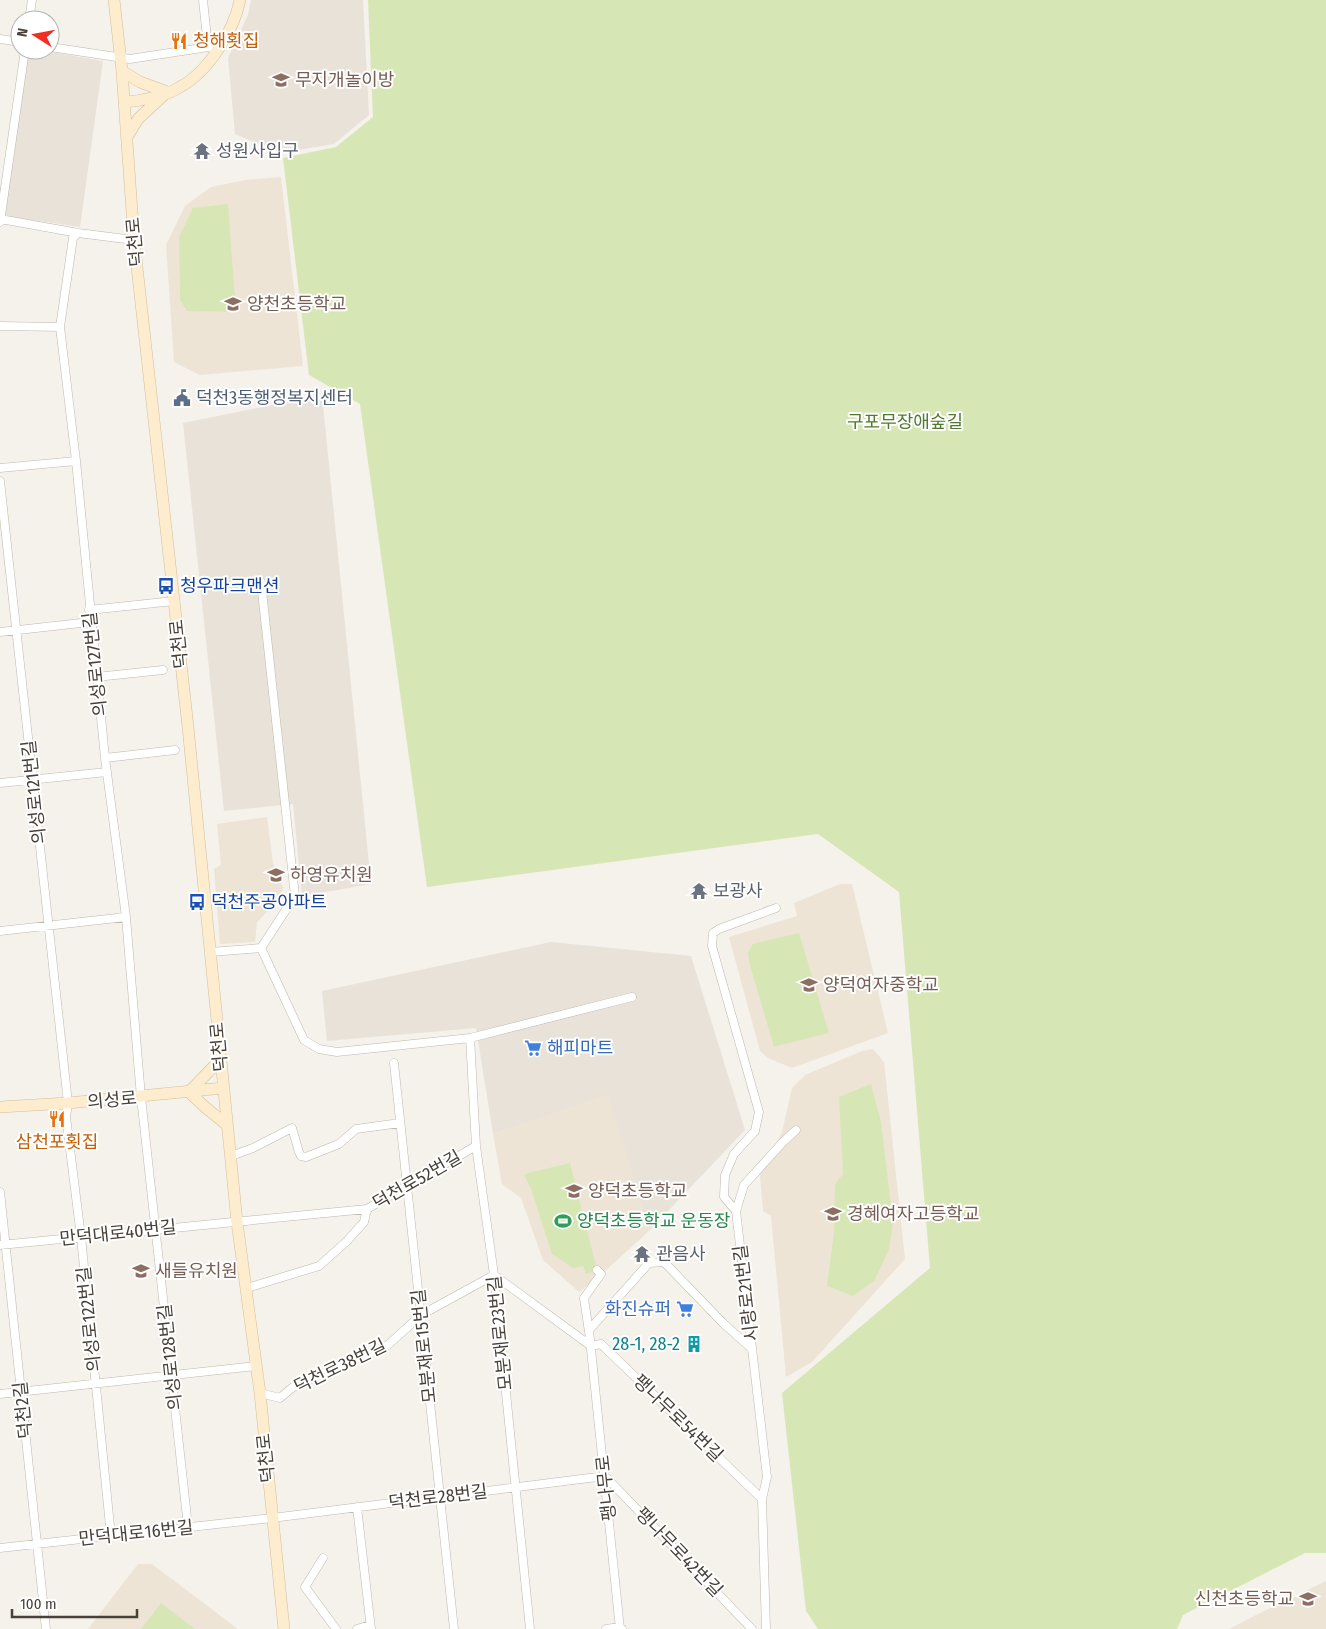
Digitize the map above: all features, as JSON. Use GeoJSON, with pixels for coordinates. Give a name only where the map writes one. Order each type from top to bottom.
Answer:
{"type":"FeatureCollection","features":[{"type":"Feature","properties":{"kind":"main road","name":"덕천로"},"geometry":{"type":"LineString","coordinates":[[114,0],[122,71],[134,240],[188,727],[237,1222],[260,1393],[284,1629]]}},
{"type":"Feature","properties":{"kind":"main road"},"geometry":{"type":"LineString","coordinates":[[124,102],[140,101],[179,88],[196,76],[213,49],[226,36],[240,0]]}},
{"type":"Feature","properties":{"kind":"main road"},"geometry":{"type":"LineString","coordinates":[[122,71],[140,82],[167,92]]}},
{"type":"Feature","properties":{"kind":"main road"},"geometry":{"type":"LineString","coordinates":[[127,137],[138,119],[167,92]]}},
{"type":"Feature","properties":{"kind":"main road"},"geometry":{"type":"LineString","coordinates":[[220,1060],[189,1092],[227,1125]]}},
{"type":"Feature","properties":{"kind":"main road","name":"의성로"},"geometry":{"type":"LineString","coordinates":[[0,1107],[141,1097],[223,1088]]}},
{"type":"Feature","properties":{"kind":"street"},"geometry":{"type":"LineString","coordinates":[[60,49],[130,59],[213,49],[203,0]]}},
{"type":"Feature","properties":{"kind":"street"},"geometry":{"type":"LineString","coordinates":[[24,60],[0,220],[134,240]]}},
{"type":"Feature","properties":{"kind":"street","name":"의성로127번길"},"geometry":{"type":"LineString","coordinates":[[78,233],[73,238],[60,327],[76,461],[96,678],[126,917],[141,1097]]}},
{"type":"Feature","properties":{"kind":"street"},"geometry":{"type":"LineString","coordinates":[[0,326],[60,327]]}},
{"type":"Feature","properties":{"kind":"street"},"geometry":{"type":"LineString","coordinates":[[0,468],[76,461]]}},
{"type":"Feature","properties":{"kind":"street","name":"의성로121번길"},"geometry":{"type":"LineString","coordinates":[[0,481],[68,1103]]}},
{"type":"Feature","properties":{"kind":"street"},"geometry":{"type":"LineString","coordinates":[[261,582],[295,896],[261,948]]}},
{"type":"Feature","properties":{"kind":"street"},"geometry":{"type":"LineString","coordinates":[[89,610],[174,601]]}},
{"type":"Feature","properties":{"kind":"street"},"geometry":{"type":"LineString","coordinates":[[0,632],[90,622]]}},
{"type":"Feature","properties":{"kind":"street"},"geometry":{"type":"LineString","coordinates":[[96,678],[163,670]]}},
{"type":"Feature","properties":{"kind":"street"},"geometry":{"type":"LineString","coordinates":[[105,758],[175,750]]}},
{"type":"Feature","properties":{"kind":"street"},"geometry":{"type":"LineString","coordinates":[[0,783],[107,772]]}},
{"type":"Feature","properties":{"kind":"street","name":"시랑로21번길"},"geometry":{"type":"LineString","coordinates":[[766,1629],[762,1499],[767,1477],[736,1211],[724,1197],[725,1175],[734,1154],[755,1131],[759,1112],[712,946],[713,933],[718,930],[776,908]]}},
{"type":"Feature","properties":{"kind":"street"},"geometry":{"type":"LineString","coordinates":[[0,931],[126,917]]}},
{"type":"Feature","properties":{"kind":"street"},"geometry":{"type":"LineString","coordinates":[[210,952],[261,948]]}},
{"type":"Feature","properties":{"kind":"street"},"geometry":{"type":"LineString","coordinates":[[261,948],[304,1040],[319,1049],[336,1052],[470,1038],[632,997]]}},
{"type":"Feature","properties":{"kind":"street","name":"모분재로23번길"},"geometry":{"type":"LineString","coordinates":[[470,1038],[476,1146],[494,1275],[530,1629]]}},
{"type":"Feature","properties":{"kind":"street","name":"모분재로15번길"},"geometry":{"type":"LineString","coordinates":[[394,1063],[454,1629]]}},
{"type":"Feature","properties":{"kind":"street","name":"의성로128번길"},"geometry":{"type":"LineString","coordinates":[[141,1097],[188,1527]]}},
{"type":"Feature","properties":{"kind":"street","name":"의성로122번길"},"geometry":{"type":"LineString","coordinates":[[68,1103],[66,1116],[81,1237],[111,1536]]}},
{"type":"Feature","properties":{"kind":"street"},"geometry":{"type":"LineString","coordinates":[[231,1156],[253,1148],[292,1128],[299,1152],[301,1156],[306,1157],[339,1144],[356,1129],[400,1123]]}},
{"type":"Feature","properties":{"kind":"street"},"geometry":{"type":"LineString","coordinates":[[736,1211],[744,1185],[796,1130]]}},
{"type":"Feature","properties":{"kind":"street","name":"덕천로52번길"},"geometry":{"type":"LineString","coordinates":[[237,1222],[367,1209],[476,1146]]}},
{"type":"Feature","properties":{"kind":"street","name":"덕천2길"},"geometry":{"type":"LineString","coordinates":[[0,1192],[3,1245],[21,1392],[46,1629]]}},
{"type":"Feature","properties":{"kind":"street"},"geometry":{"type":"LineString","coordinates":[[247,1288],[319,1266],[347,1241],[364,1222],[367,1209]]}},
{"type":"Feature","properties":{"kind":"street","name":"만덕대로40번길"},"geometry":{"type":"LineString","coordinates":[[3,1245],[237,1222]]}},
{"type":"Feature","properties":{"kind":"street","name":"팽나무로"},"geometry":{"type":"LineString","coordinates":[[591,1346],[590,1330],[648,1264],[664,1262],[723,1323],[752,1349]]}},
{"type":"Feature","properties":{"kind":"street","name":"팽나무로"},"geometry":{"type":"LineString","coordinates":[[598,1270],[600,1274],[584,1298],[591,1346],[621,1628]]}},
{"type":"Feature","properties":{"kind":"street"},"geometry":{"type":"LineString","coordinates":[[494,1275],[591,1346]]}},
{"type":"Feature","properties":{"kind":"street","name":"덕천로38번길"},"geometry":{"type":"LineString","coordinates":[[260,1393],[280,1398],[293,1387],[388,1346],[421,1315],[494,1275]]}},
{"type":"Feature","properties":{"kind":"street","name":"팽나무로54번길"},"geometry":{"type":"LineString","coordinates":[[591,1346],[601,1344],[762,1499]]}},
{"type":"Feature","properties":{"kind":"street"},"geometry":{"type":"LineString","coordinates":[[0,1394],[256,1366]]}},
{"type":"Feature","properties":{"kind":"street","name":"덕천로28번길"},"geometry":{"type":"LineString","coordinates":[[272,1518],[605,1476]]}},
{"type":"Feature","properties":{"kind":"street","name":"팽나무로42번길"},"geometry":{"type":"LineString","coordinates":[[605,1476],[752,1629]]}},
{"type":"Feature","properties":{"kind":"street"},"geometry":{"type":"LineString","coordinates":[[357,1507],[370,1627],[357,1629]]}},
{"type":"Feature","properties":{"kind":"street","name":"만덕대로16번길"},"geometry":{"type":"LineString","coordinates":[[0,1548],[272,1518]]}},
{"type":"Feature","properties":{"kind":"street"},"geometry":{"type":"LineString","coordinates":[[323,1558],[305,1587],[336,1629]]}},
{"type":"Feature","properties":{"kind":"street"},"geometry":{"type":"LineString","coordinates":[[606,1629],[621,1628]]}},
{"type":"Feature","properties":{"kind":"shaded area"},"geometry":{"type":"Polygon","coordinates":[[[251,0],[363,0],[369,115],[334,144],[280,153],[235,134],[228,58],[248,15],[251,0]]]}},
{"type":"Feature","properties":{"kind":"shaded area"},"geometry":{"type":"Polygon","coordinates":[[[60,53],[103,61],[80,227],[5,216],[27,60],[60,60],[60,53]]]}},
{"type":"Feature","properties":{"kind":"shaded area","name":"양천초등학교"},"geometry":{"type":"Polygon","coordinates":[[[281,177],[303,366],[200,375],[174,362],[166,245],[185,206],[211,187],[245,180],[281,177]]]}},
{"type":"Feature","properties":{"kind":"shaded area"},"geometry":{"type":"Polygon","coordinates":[[[322,395],[371,884],[302,896],[293,804],[224,811],[183,423],[322,395]]]}},
{"type":"Feature","properties":{"kind":"shaded area"},"geometry":{"type":"Polygon","coordinates":[[[267,817],[273,863],[283,888],[279,900],[257,922],[255,942],[220,944],[214,869],[221,865],[217,824],[267,817]]]}},
{"type":"Feature","properties":{"kind":"shaded area","name":"양덕여자중학교"},"geometry":{"type":"Polygon","coordinates":[[[840,884],[852,884],[888,1033],[792,1068],[768,1058],[760,1051],[729,937],[797,916],[794,903],[840,884]]]}},
{"type":"Feature","properties":{"kind":"shaded area"},"geometry":{"type":"Polygon","coordinates":[[[551,942],[691,956],[745,1130],[649,1231],[608,1095],[493,1134],[476,1028],[327,1041],[322,991],[551,942]]]}},
{"type":"Feature","properties":{"kind":"shaded area","name":"경혜여자고등학교"},"geometry":{"type":"Polygon","coordinates":[[[873,1049],[884,1062],[905,1259],[812,1362],[786,1377],[771,1216],[763,1211],[760,1175],[782,1132],[792,1088],[805,1075],[862,1051],[873,1049]]]}},
{"type":"Feature","properties":{"kind":"shaded area","name":"양덕초등학교"},"geometry":{"type":"Polygon","coordinates":[[[608,1094],[649,1231],[579,1292],[543,1260],[521,1198],[502,1184],[493,1134],[608,1094]]]}},
{"type":"Feature","properties":{"kind":"shaded area"},"geometry":{"type":"Polygon","coordinates":[[[138,1564],[152,1564],[238,1629],[88,1629],[138,1564]]]}},
{"type":"Feature","properties":{"kind":"shaded area","name":"신천초등학교"},"geometry":{"type":"Polygon","coordinates":[[[1326,1581],[1326,1629],[1229,1629],[1254,1616],[1326,1581]]]}},
{"type":"Feature","properties":{"kind":"green space","name":"구포무장애숲길"},"geometry":{"type":"Polygon","coordinates":[[[368,0],[1326,0],[1326,1553],[1305,1553],[1183,1615],[1177,1629],[818,1629],[806,1611],[782,1393],[930,1268],[899,892],[818,834],[427,887],[360,404],[309,375],[283,158],[336,147],[373,117],[368,0]]]}},
{"type":"Feature","properties":{"kind":"green space"},"geometry":{"type":"Polygon","coordinates":[[[228,204],[236,312],[187,311],[180,300],[179,237],[193,208],[228,204]]]}},
{"type":"Feature","properties":{"kind":"green space"},"geometry":{"type":"Polygon","coordinates":[[[799,933],[829,1033],[774,1047],[749,962],[748,952],[753,944],[799,933]]]}},
{"type":"Feature","properties":{"kind":"green space"},"geometry":{"type":"Polygon","coordinates":[[[871,1084],[881,1122],[893,1222],[889,1250],[874,1281],[853,1296],[827,1286],[834,1233],[835,1184],[843,1174],[839,1097],[871,1084]]]}},
{"type":"Feature","properties":{"kind":"green space","name":"양덕초등학교 운동장"},"geometry":{"type":"Polygon","coordinates":[[[570,1163],[597,1270],[586,1274],[583,1266],[573,1268],[552,1254],[531,1189],[524,1175],[570,1163]]]}},
{"type":"Feature","properties":{"kind":"green space"},"geometry":{"type":"Polygon","coordinates":[[[161,1603],[195,1629],[141,1629],[161,1603]]]}},
{"type":"Feature","properties":{"kind":"place","name":"청해횟집"},"geometry":{"type":"Point","coordinates":[179,41]}},
{"type":"Feature","properties":{"kind":"place","name":"무지개놀이방"},"geometry":{"type":"Point","coordinates":[281,80]}},
{"type":"Feature","properties":{"kind":"place","name":"성원사입구"},"geometry":{"type":"Point","coordinates":[202,151]}},
{"type":"Feature","properties":{"kind":"place","name":"양천초등학교"},"geometry":{"type":"Point","coordinates":[233,304]}},
{"type":"Feature","properties":{"kind":"place","name":"덕천3동행정복지센터"},"geometry":{"type":"Point","coordinates":[182,398]}},
{"type":"Feature","properties":{"kind":"place","name":"청우파크맨션"},"geometry":{"type":"Point","coordinates":[166,586]}},
{"type":"Feature","properties":{"kind":"place","name":"하영유치원"},"geometry":{"type":"Point","coordinates":[276,875]}},
{"type":"Feature","properties":{"kind":"place","name":"보광사"},"geometry":{"type":"Point","coordinates":[699,891]}},
{"type":"Feature","properties":{"kind":"place","name":"덕천주공아파트"},"geometry":{"type":"Point","coordinates":[197,902]}},
{"type":"Feature","properties":{"kind":"place","name":"양덕여자중학교"},"geometry":{"type":"Point","coordinates":[809,985]}},
{"type":"Feature","properties":{"kind":"place","name":"해피마트"},"geometry":{"type":"Point","coordinates":[533,1048]}},
{"type":"Feature","properties":{"kind":"place","name":"삼천포횟집"},"geometry":{"type":"Point","coordinates":[57,1119]}},
{"type":"Feature","properties":{"kind":"place","name":"양덕초등학교"},"geometry":{"type":"Point","coordinates":[574,1191]}},
{"type":"Feature","properties":{"kind":"place","name":"경혜여자고등학교"},"geometry":{"type":"Point","coordinates":[833,1214]}},
{"type":"Feature","properties":{"kind":"place","name":"양덕초등학교 운동장"},"geometry":{"type":"Point","coordinates":[563,1221]}},
{"type":"Feature","properties":{"kind":"place","name":"관음사"},"geometry":{"type":"Point","coordinates":[642,1254]}},
{"type":"Feature","properties":{"kind":"place","name":"새들유치원"},"geometry":{"type":"Point","coordinates":[141,1271]}},
{"type":"Feature","properties":{"kind":"place","name":"화진슈퍼"},"geometry":{"type":"Point","coordinates":[685,1309]}},
{"type":"Feature","properties":{"kind":"place","name":"28-1, 28-2"},"geometry":{"type":"Point","coordinates":[694,1344]}},
{"type":"Feature","properties":{"kind":"place","name":"신천초등학교"},"geometry":{"type":"Point","coordinates":[1308,1599]}}]}
